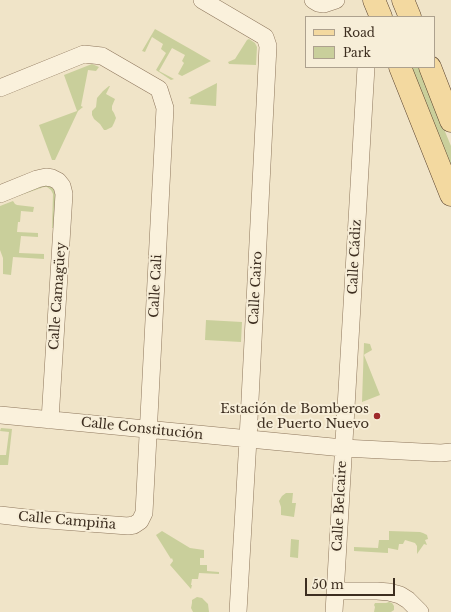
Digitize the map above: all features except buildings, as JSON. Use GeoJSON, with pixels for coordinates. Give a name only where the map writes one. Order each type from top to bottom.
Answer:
{"type":"FeatureCollection","features":[{"type":"Feature","properties":{"kind":"main road"},"geometry":{"type":"LineString","coordinates":[[374,0],[381,16]]}},
{"type":"Feature","properties":{"kind":"main road"},"geometry":{"type":"LineString","coordinates":[[403,0],[410,16]]}},
{"type":"Feature","properties":{"kind":"main road"},"geometry":{"type":"LineString","coordinates":[[400,68],[451,195]]}},
{"type":"Feature","properties":{"kind":"main road"},"geometry":{"type":"LineString","coordinates":[[430,68],[451,121]]}},
{"type":"Feature","properties":{"kind":"street","name":"Calle Cairo"},"geometry":{"type":"LineString","coordinates":[[202,0],[265,36],[268,46],[238,612]]}},
{"type":"Feature","properties":{"kind":"street"},"geometry":{"type":"LineString","coordinates":[[313,0],[324,4],[336,0]]}},
{"type":"Feature","properties":{"kind":"street"},"geometry":{"type":"LineString","coordinates":[[369,0],[369,16]]}},
{"type":"Feature","properties":{"kind":"street","name":"Calle Cali"},"geometry":{"type":"LineString","coordinates":[[0,88],[84,54],[102,56],[159,89],[165,108],[144,513],[140,521],[134,525]]}},
{"type":"Feature","properties":{"kind":"street","name":"Calle Cádiz"},"geometry":{"type":"LineString","coordinates":[[343,448],[366,68]]}},
{"type":"Feature","properties":{"kind":"street","name":"Calle Camagüey"},"geometry":{"type":"LineString","coordinates":[[0,194],[37,179],[46,177],[58,181],[62,186],[64,194],[50,420]]}},
{"type":"Feature","properties":{"kind":"street","name":"Calle Constitución"},"geometry":{"type":"LineString","coordinates":[[0,415],[343,448],[450,454]]}},
{"type":"Feature","properties":{"kind":"street","name":"Calle Belcaire"},"geometry":{"type":"LineString","coordinates":[[334,612],[343,448]]}},
{"type":"Feature","properties":{"kind":"street","name":"Calle Campiña"},"geometry":{"type":"LineString","coordinates":[[0,515],[128,526],[134,525]]}},
{"type":"Feature","properties":{"kind":"street"},"geometry":{"type":"LineString","coordinates":[[336,591],[389,592],[400,595],[408,600],[420,612]]}},
{"type":"Feature","properties":{"kind":"green space"},"geometry":{"type":"Polygon","coordinates":[[[155,29],[211,61],[182,76],[178,74],[184,63],[182,61],[185,55],[172,48],[159,71],[174,79],[171,80],[156,70],[166,53],[161,49],[163,44],[152,37],[145,52],[142,51],[155,29]]]}},
{"type":"Feature","properties":{"kind":"green space"},"geometry":{"type":"Polygon","coordinates":[[[249,39],[255,43],[257,47],[256,65],[229,64],[228,62],[235,59],[249,39]]]}},
{"type":"Feature","properties":{"kind":"green space"},"geometry":{"type":"Polygon","coordinates":[[[92,64],[99,67],[96,71],[88,70],[81,106],[83,107],[78,111],[55,160],[52,160],[39,125],[77,111],[64,75],[92,64]]]}},
{"type":"Feature","properties":{"kind":"green space"},"geometry":{"type":"Polygon","coordinates":[[[408,68],[420,68],[451,146],[451,177],[408,68]]]}},
{"type":"Feature","properties":{"kind":"green space"},"geometry":{"type":"Polygon","coordinates":[[[217,83],[216,106],[190,104],[191,99],[188,98],[217,83]]]}},
{"type":"Feature","properties":{"kind":"green space"},"geometry":{"type":"Polygon","coordinates":[[[109,86],[106,94],[115,99],[112,110],[116,118],[112,127],[104,130],[94,119],[92,111],[96,107],[97,98],[109,86]]]}},
{"type":"Feature","properties":{"kind":"green space"},"geometry":{"type":"Polygon","coordinates":[[[41,183],[56,188],[55,228],[52,228],[53,194],[51,190],[44,187],[18,196],[16,192],[41,183]]]}},
{"type":"Feature","properties":{"kind":"green space"},"geometry":{"type":"Polygon","coordinates":[[[13,201],[17,205],[34,207],[33,212],[21,211],[17,232],[38,233],[38,237],[21,236],[19,253],[44,254],[44,259],[13,257],[11,275],[3,274],[3,258],[0,250],[0,206],[13,201]]]}},
{"type":"Feature","properties":{"kind":"green space"},"geometry":{"type":"Polygon","coordinates":[[[206,320],[242,322],[241,342],[205,340],[206,320]]]}},
{"type":"Feature","properties":{"kind":"green space"},"geometry":{"type":"Polygon","coordinates":[[[364,343],[370,344],[372,350],[364,355],[380,395],[362,402],[364,343]]]}},
{"type":"Feature","properties":{"kind":"green space"},"geometry":{"type":"Polygon","coordinates":[[[1,428],[12,429],[8,465],[0,465],[0,455],[6,455],[9,432],[0,431],[1,428]]]}},
{"type":"Feature","properties":{"kind":"green space"},"geometry":{"type":"Polygon","coordinates":[[[286,493],[293,493],[292,503],[296,503],[294,517],[281,515],[279,501],[286,493]]]}},
{"type":"Feature","properties":{"kind":"green space"},"geometry":{"type":"Polygon","coordinates":[[[162,531],[190,548],[204,550],[204,558],[200,558],[200,565],[207,565],[207,571],[219,572],[219,574],[199,573],[198,579],[192,579],[191,589],[170,565],[173,561],[172,558],[171,559],[156,535],[162,531]]]}},
{"type":"Feature","properties":{"kind":"green space"},"geometry":{"type":"Polygon","coordinates":[[[389,531],[423,533],[427,535],[428,539],[425,540],[427,545],[424,544],[417,554],[417,546],[415,543],[405,540],[403,544],[399,544],[398,550],[388,548],[388,553],[354,551],[354,547],[378,548],[379,540],[389,540],[389,531]]]}},
{"type":"Feature","properties":{"kind":"green space"},"geometry":{"type":"Polygon","coordinates":[[[291,539],[299,540],[298,558],[290,557],[291,539]]]}},
{"type":"Feature","properties":{"kind":"green space"},"geometry":{"type":"Polygon","coordinates":[[[197,597],[202,598],[208,604],[209,612],[193,612],[191,608],[192,600],[197,597]]]}},
{"type":"Feature","properties":{"kind":"green space"},"geometry":{"type":"Polygon","coordinates":[[[389,602],[394,606],[394,610],[391,612],[374,612],[375,603],[389,602]]]}},
{"type":"Feature","properties":{"kind":"place","name":"Estación de Bomberos de Puerto Nuevo"},"geometry":{"type":"Point","coordinates":[377,416]}}]}
